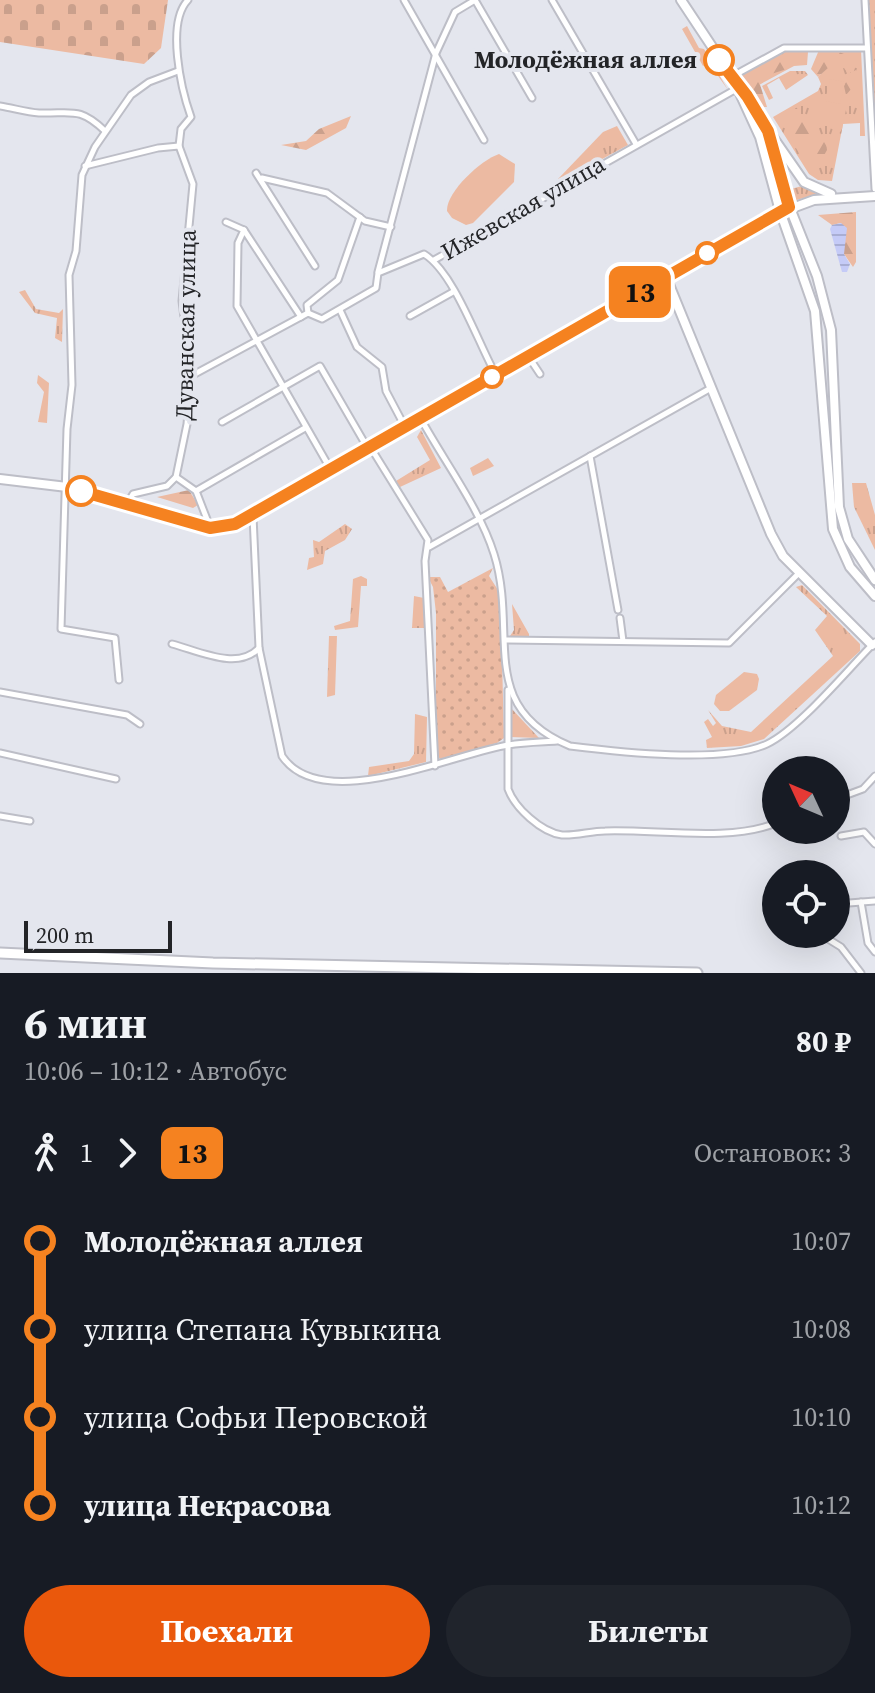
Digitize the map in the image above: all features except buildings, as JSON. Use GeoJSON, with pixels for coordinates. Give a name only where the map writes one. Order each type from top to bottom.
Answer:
{"type":"FeatureCollection","features":[{"type":"Feature","properties":{"kind":"main road"},"geometry":{"type":"LineString","coordinates":[[681,0],[738,88],[760,137],[774,190],[817,276],[831,330],[839,507],[848,539],[875,580]]}},
{"type":"Feature","properties":{"kind":"main road"},"geometry":{"type":"LineString","coordinates":[[738,88],[747,96],[804,182],[839,197]]}},
{"type":"Feature","properties":{"kind":"main road"},"geometry":{"type":"LineString","coordinates":[[768,131],[788,232],[807,280],[820,337],[828,506],[833,529],[850,567],[875,596]]}},
{"type":"Feature","properties":{"kind":"main road"},"geometry":{"type":"LineString","coordinates":[[763,219],[774,190]]}},
{"type":"Feature","properties":{"kind":"main road"},"geometry":{"type":"LineString","coordinates":[[0,479],[67,487],[210,528],[235,524],[763,219],[785,209],[839,197],[875,196]]}},
{"type":"Feature","properties":{"kind":"main road"},"geometry":{"type":"LineString","coordinates":[[666,277],[771,534],[783,556],[874,645]]}},
{"type":"Feature","properties":{"kind":"main road"},"geometry":{"type":"LineString","coordinates":[[0,953],[291,968],[697,973]]}},
{"type":"Feature","properties":{"kind":"street"},"geometry":{"type":"LineString","coordinates":[[85,166],[158,148],[179,146],[181,129],[191,117],[178,71],[178,18],[188,0]]}},
{"type":"Feature","properties":{"kind":"street"},"geometry":{"type":"LineString","coordinates":[[404,0],[484,140]]}},
{"type":"Feature","properties":{"kind":"street"},"geometry":{"type":"LineString","coordinates":[[378,273],[436,53],[455,12],[475,0],[532,98]]}},
{"type":"Feature","properties":{"kind":"street"},"geometry":{"type":"LineString","coordinates":[[552,0],[636,144]]}},
{"type":"Feature","properties":{"kind":"street"},"geometry":{"type":"LineString","coordinates":[[865,0],[875,189]]}},
{"type":"Feature","properties":{"kind":"street"},"geometry":{"type":"LineString","coordinates":[[731,77],[784,48],[866,48]]}},
{"type":"Feature","properties":{"kind":"street"},"geometry":{"type":"LineString","coordinates":[[119,680],[117,639],[61,629],[67,429],[72,385],[69,275],[76,251],[85,166],[105,131],[139,87],[178,71]]}},
{"type":"Feature","properties":{"kind":"street","name":"Ижевская улица"},"geometry":{"type":"LineString","coordinates":[[191,376],[308,313],[322,319],[340,310],[376,288],[378,273],[424,254],[434,260],[738,88]]}},
{"type":"Feature","properties":{"kind":"street"},"geometry":{"type":"LineString","coordinates":[[0,106],[36,112],[80,112],[105,131]]}},
{"type":"Feature","properties":{"kind":"street","name":"Дуванская улица"},"geometry":{"type":"LineString","coordinates":[[176,477],[187,424],[191,376],[182,301],[193,184],[179,146]]}},
{"type":"Feature","properties":{"kind":"street"},"geometry":{"type":"LineString","coordinates":[[315,266],[259,175],[327,193],[360,217],[391,227]]}},
{"type":"Feature","properties":{"kind":"street"},"geometry":{"type":"LineString","coordinates":[[308,313],[307,305],[338,280],[360,217]]}},
{"type":"Feature","properties":{"kind":"street"},"geometry":{"type":"LineString","coordinates":[[226,222],[244,230],[301,317]]}},
{"type":"Feature","properties":{"kind":"street"},"geometry":{"type":"LineString","coordinates":[[244,230],[238,243],[237,306],[331,471]]}},
{"type":"Feature","properties":{"kind":"street"},"geometry":{"type":"LineString","coordinates":[[434,260],[496,375]]}},
{"type":"Feature","properties":{"kind":"street"},"geometry":{"type":"LineString","coordinates":[[410,316],[453,292]]}},
{"type":"Feature","properties":{"kind":"street"},"geometry":{"type":"LineString","coordinates":[[340,310],[357,347],[382,367],[386,391],[405,428]]}},
{"type":"Feature","properties":{"kind":"street"},"geometry":{"type":"LineString","coordinates":[[528,356],[540,374]]}},
{"type":"Feature","properties":{"kind":"street"},"geometry":{"type":"LineString","coordinates":[[222,422],[320,366],[429,547]]}},
{"type":"Feature","properties":{"kind":"street"},"geometry":{"type":"LineString","coordinates":[[435,766],[425,561],[429,547],[711,388]]}},
{"type":"Feature","properties":{"kind":"street"},"geometry":{"type":"LineString","coordinates":[[421,419],[478,519],[500,580],[508,689],[508,789],[512,799],[547,830],[563,835],[606,831],[749,830],[762,827]]}},
{"type":"Feature","properties":{"kind":"street"},"geometry":{"type":"LineString","coordinates":[[196,491],[305,428]]}},
{"type":"Feature","properties":{"kind":"street"},"geometry":{"type":"LineString","coordinates":[[590,456],[618,610]]}},
{"type":"Feature","properties":{"kind":"street"},"geometry":{"type":"LineString","coordinates":[[127,506],[133,494],[167,486],[176,477],[196,491],[210,528]]}},
{"type":"Feature","properties":{"kind":"street"},"geometry":{"type":"LineString","coordinates":[[253,516],[259,648],[276,735],[291,770],[309,776],[354,782],[435,766],[508,745],[557,741],[585,748],[723,754],[768,743],[874,645]]}},
{"type":"Feature","properties":{"kind":"street"},"geometry":{"type":"LineString","coordinates":[[506,640],[729,643],[800,573]]}},
{"type":"Feature","properties":{"kind":"street"},"geometry":{"type":"LineString","coordinates":[[620,618],[623,641]]}},
{"type":"Feature","properties":{"kind":"street"},"geometry":{"type":"LineString","coordinates":[[172,644],[238,661],[251,656],[259,648]]}},
{"type":"Feature","properties":{"kind":"street"},"geometry":{"type":"LineString","coordinates":[[508,689],[522,713],[557,741]]}},
{"type":"Feature","properties":{"kind":"street"},"geometry":{"type":"LineString","coordinates":[[0,692],[127,715],[140,724]]}},
{"type":"Feature","properties":{"kind":"street"},"geometry":{"type":"LineString","coordinates":[[0,753],[116,779]]}},
{"type":"Feature","properties":{"kind":"street"},"geometry":{"type":"LineString","coordinates":[[850,794],[863,789],[875,776]]}},
{"type":"Feature","properties":{"kind":"street"},"geometry":{"type":"LineString","coordinates":[[0,816],[30,821]]}},
{"type":"Feature","properties":{"kind":"street"},"geometry":{"type":"LineString","coordinates":[[850,834],[864,832],[875,844]]}},
{"type":"Feature","properties":{"kind":"street"},"geometry":{"type":"LineString","coordinates":[[850,903],[875,901]]}},
{"type":"Feature","properties":{"kind":"street"},"geometry":{"type":"LineString","coordinates":[[861,902],[868,943],[875,952]]}},
{"type":"Feature","properties":{"kind":"street"},"geometry":{"type":"LineString","coordinates":[[842,948],[861,973]]}},
{"type":"Feature","properties":{"kind":"green space"},"geometry":{"type":"Polygon","coordinates":[[[0,0],[168,0],[161,48],[144,64],[0,42],[0,0]]]}},
{"type":"Feature","properties":{"kind":"green space"},"geometry":{"type":"Polygon","coordinates":[[[867,0],[875,0],[875,166],[867,0]]]}},
{"type":"Feature","properties":{"kind":"green space"},"geometry":{"type":"Polygon","coordinates":[[[687,26],[728,90],[709,63],[703,66],[682,29],[687,26]]]}},
{"type":"Feature","properties":{"kind":"green space"},"geometry":{"type":"Polygon","coordinates":[[[819,50],[834,50],[854,58],[857,65],[850,73],[856,70],[858,81],[846,95],[844,86],[849,75],[844,68],[828,68],[818,77],[811,69],[819,50]]]}},
{"type":"Feature","properties":{"kind":"green space"},"geometry":{"type":"Polygon","coordinates":[[[834,50],[861,50],[865,136],[860,136],[860,123],[843,124],[832,181],[818,180],[809,174],[773,117],[818,91],[821,84],[818,77],[827,68],[837,66],[834,50]]]}},
{"type":"Feature","properties":{"kind":"green space"},"geometry":{"type":"Polygon","coordinates":[[[786,51],[808,52],[807,65],[794,66],[759,85],[756,83],[757,65],[786,51]]]}},
{"type":"Feature","properties":{"kind":"green space"},"geometry":{"type":"Polygon","coordinates":[[[782,58],[796,61],[784,70],[758,78],[767,107],[757,107],[740,75],[762,61],[767,64],[782,58]]]}},
{"type":"Feature","properties":{"kind":"green space"},"geometry":{"type":"Polygon","coordinates":[[[790,71],[805,71],[808,75],[786,90],[779,78],[767,85],[773,98],[769,100],[762,86],[790,71]]]}},
{"type":"Feature","properties":{"kind":"green space"},"geometry":{"type":"Polygon","coordinates":[[[830,79],[845,82],[840,104],[825,101],[830,79]]]}},
{"type":"Feature","properties":{"kind":"green space"},"geometry":{"type":"Polygon","coordinates":[[[848,100],[841,134],[830,128],[833,108],[848,100]]]}},
{"type":"Feature","properties":{"kind":"green space"},"geometry":{"type":"Polygon","coordinates":[[[798,109],[810,131],[826,142],[827,150],[818,166],[810,170],[787,134],[787,114],[798,109]]]}},
{"type":"Feature","properties":{"kind":"green space"},"geometry":{"type":"Polygon","coordinates":[[[351,116],[346,128],[306,150],[281,145],[306,141],[319,129],[351,116]]]}},
{"type":"Feature","properties":{"kind":"green space"},"geometry":{"type":"Polygon","coordinates":[[[617,126],[628,145],[560,182],[558,179],[603,132],[617,126]]]}},
{"type":"Feature","properties":{"kind":"green space"},"geometry":{"type":"Polygon","coordinates":[[[499,154],[515,164],[514,182],[473,223],[466,225],[452,218],[447,211],[448,203],[458,186],[474,170],[499,154]]]}},
{"type":"Feature","properties":{"kind":"green space"},"geometry":{"type":"Polygon","coordinates":[[[802,186],[817,194],[790,202],[787,190],[802,186]]]}},
{"type":"Feature","properties":{"kind":"green space"},"geometry":{"type":"Polygon","coordinates":[[[856,212],[856,262],[853,267],[844,254],[841,223],[832,225],[818,215],[856,212]]]}},
{"type":"Feature","properties":{"kind":"green space"},"geometry":{"type":"Polygon","coordinates":[[[25,290],[36,309],[59,313],[63,309],[62,342],[55,338],[57,318],[35,313],[19,292],[25,290]]]}},
{"type":"Feature","properties":{"kind":"green space"},"geometry":{"type":"Polygon","coordinates":[[[38,375],[49,383],[47,423],[38,422],[44,392],[37,383],[38,375]]]}},
{"type":"Feature","properties":{"kind":"green space"},"geometry":{"type":"Polygon","coordinates":[[[421,430],[441,468],[400,487],[396,481],[430,460],[417,437],[421,430]]]}},
{"type":"Feature","properties":{"kind":"green space"},"geometry":{"type":"Polygon","coordinates":[[[488,458],[494,466],[473,476],[470,468],[488,458]]]}},
{"type":"Feature","properties":{"kind":"green space"},"geometry":{"type":"Polygon","coordinates":[[[852,483],[866,483],[875,515],[875,550],[854,507],[852,483]]]}},
{"type":"Feature","properties":{"kind":"green space"},"geometry":{"type":"Polygon","coordinates":[[[189,490],[198,505],[193,508],[157,497],[189,490]]]}},
{"type":"Feature","properties":{"kind":"green space"},"geometry":{"type":"Polygon","coordinates":[[[345,524],[352,529],[345,540],[325,551],[323,564],[307,570],[309,558],[314,557],[313,540],[319,542],[345,524]]]}},
{"type":"Feature","properties":{"kind":"green space"},"geometry":{"type":"Polygon","coordinates":[[[493,568],[489,576],[498,590],[501,620],[504,738],[497,743],[440,759],[436,754],[436,613],[433,587],[428,577],[440,577],[448,592],[493,568]]]}},
{"type":"Feature","properties":{"kind":"green space"},"geometry":{"type":"Polygon","coordinates":[[[361,576],[367,579],[367,586],[361,586],[358,627],[335,630],[334,626],[350,621],[353,579],[361,576]]]}},
{"type":"Feature","properties":{"kind":"green space"},"geometry":{"type":"Polygon","coordinates":[[[802,585],[860,644],[860,651],[764,739],[741,746],[707,748],[706,740],[712,737],[704,722],[708,719],[713,726],[716,723],[708,710],[722,726],[751,732],[833,656],[815,630],[827,616],[796,587],[802,585]]]}},
{"type":"Feature","properties":{"kind":"green space"},"geometry":{"type":"Polygon","coordinates":[[[414,596],[424,598],[424,628],[412,628],[414,596]]]}},
{"type":"Feature","properties":{"kind":"green space"},"geometry":{"type":"Polygon","coordinates":[[[512,604],[529,637],[510,636],[514,630],[512,604]]]}},
{"type":"Feature","properties":{"kind":"green space"},"geometry":{"type":"Polygon","coordinates":[[[329,636],[337,636],[335,695],[327,697],[329,636]]]}},
{"type":"Feature","properties":{"kind":"green space"},"geometry":{"type":"Polygon","coordinates":[[[744,672],[757,674],[757,690],[729,711],[720,711],[714,704],[716,695],[744,672]]]}},
{"type":"Feature","properties":{"kind":"green space"},"geometry":{"type":"Polygon","coordinates":[[[510,707],[539,738],[510,737],[510,707]]]}},
{"type":"Feature","properties":{"kind":"green space"},"geometry":{"type":"Polygon","coordinates":[[[415,714],[427,717],[426,762],[368,776],[369,767],[409,761],[414,754],[415,714]]]}},
{"type":"Feature","properties":{"kind":"water"},"geometry":{"type":"Polygon","coordinates":[[[841,223],[847,228],[844,254],[850,264],[847,272],[842,272],[830,229],[832,225],[841,223]]]}},
{"type":"Feature","properties":{"kind":"bus line","name":"13"},"geometry":{"type":"LineString","coordinates":[[81,491],[210,528],[235,524],[763,219],[789,207],[768,131],[747,96],[719,60]]}},
{"type":"Feature","properties":{"kind":"place","name":"Молодёжная аллея"},"geometry":{"type":"Point","coordinates":[719,60]}}]}
